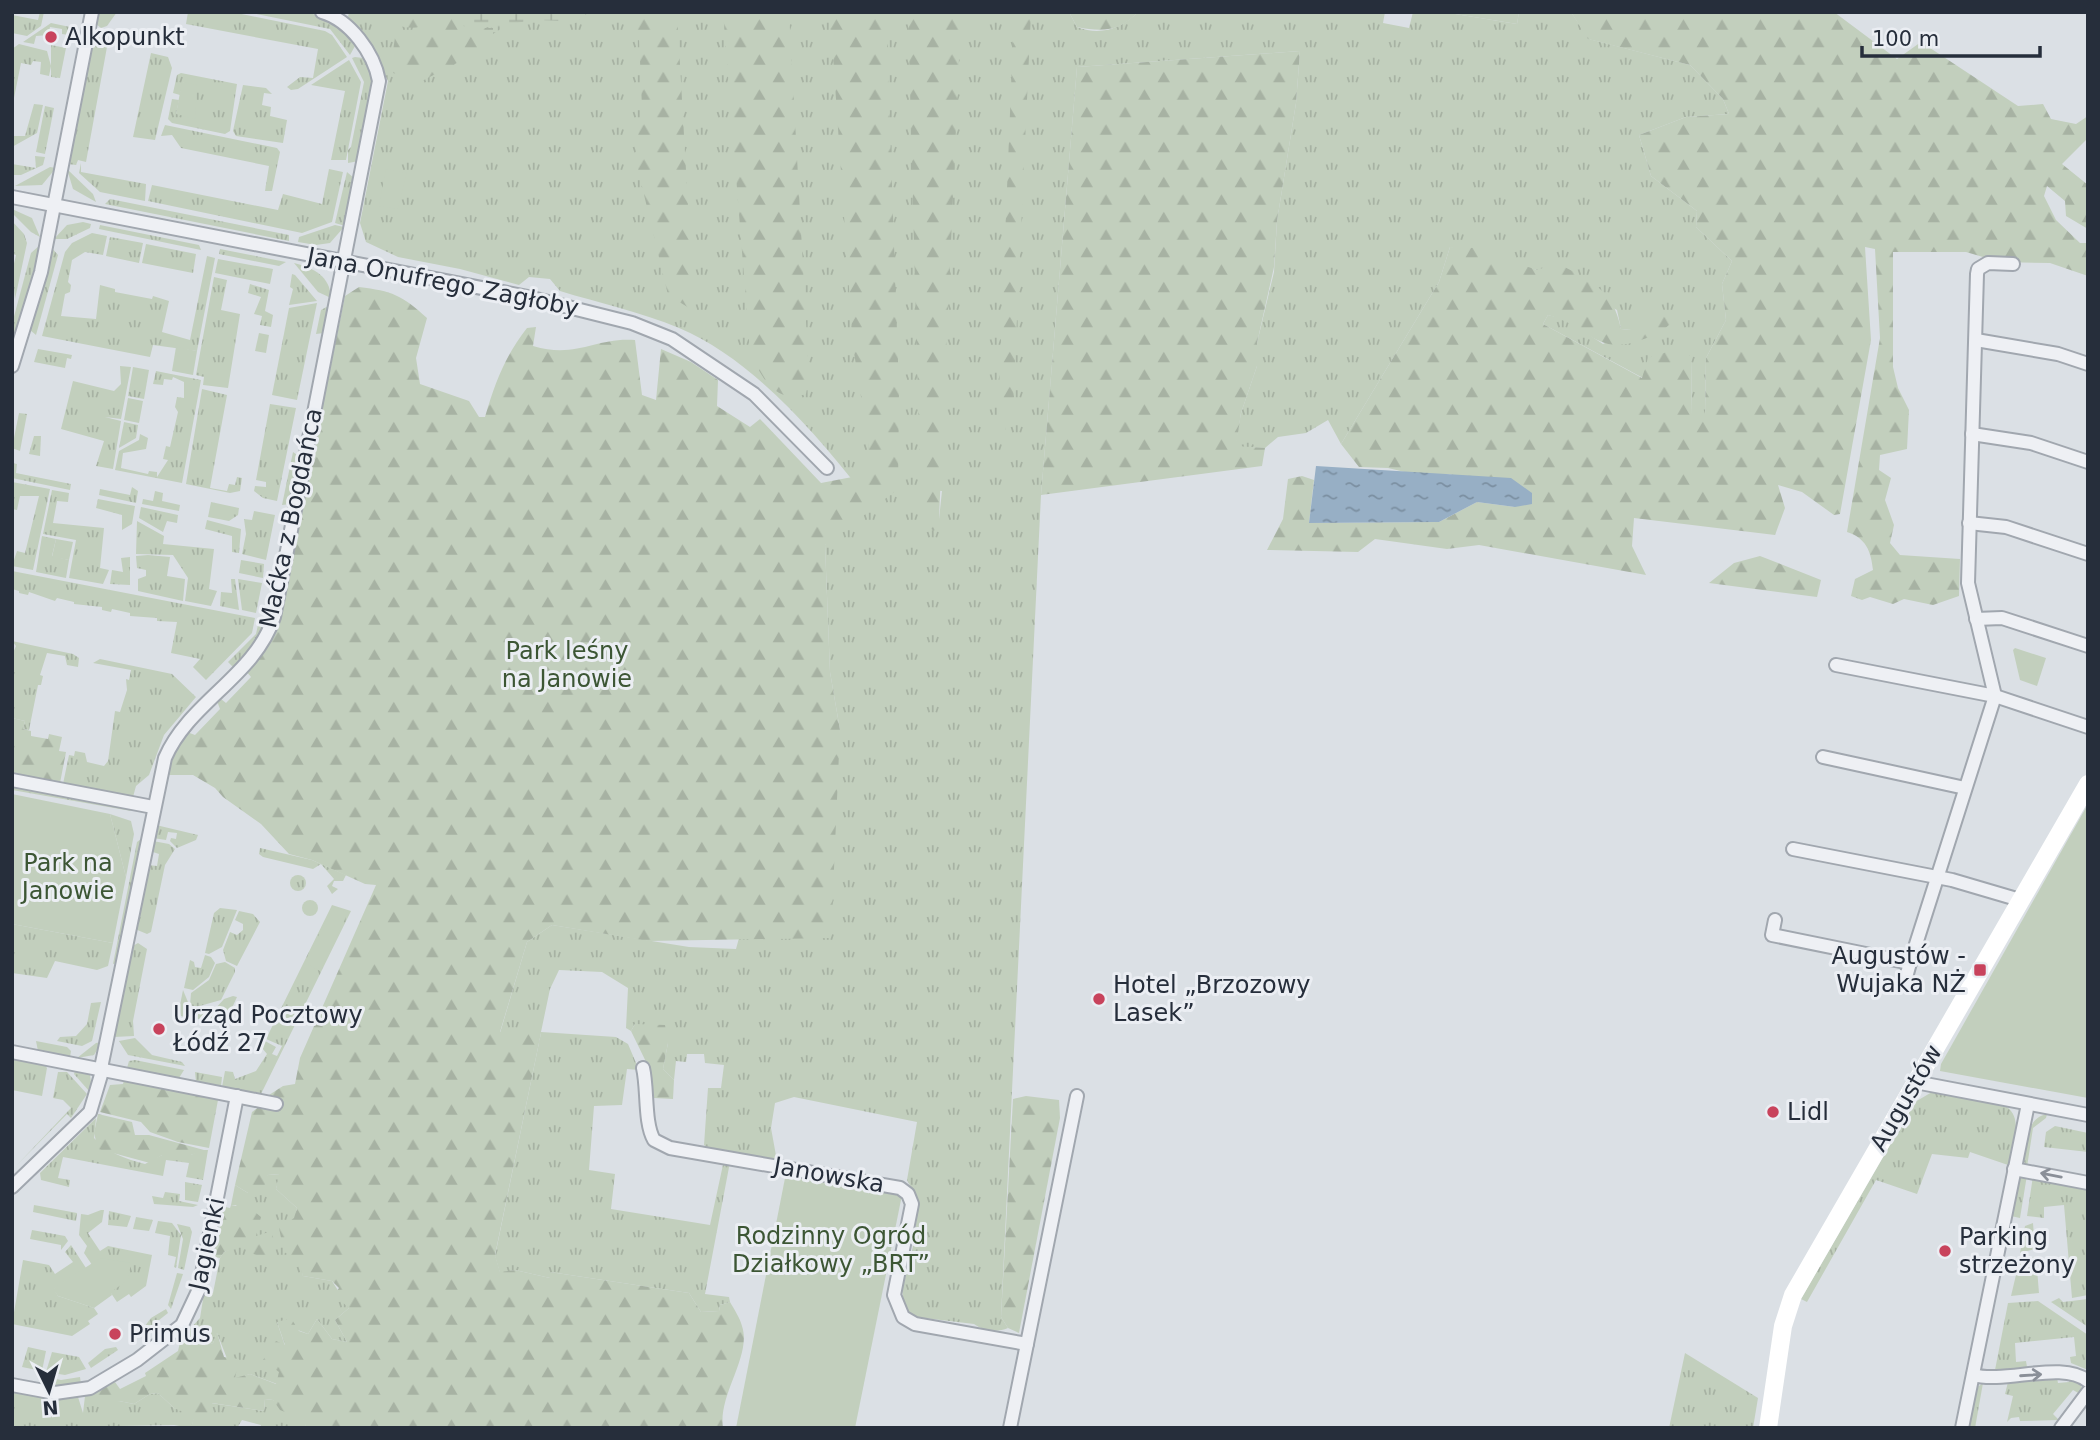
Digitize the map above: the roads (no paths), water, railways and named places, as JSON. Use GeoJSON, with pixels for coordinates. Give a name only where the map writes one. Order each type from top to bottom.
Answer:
{"type":"FeatureCollection","features":[{"type":"Feature","properties":{"kind":"street"},"geometry":{"type":"LineString","coordinates":[[12,366],[38,285],[92,12]]}},
{"type":"Feature","properties":{"kind":"street","name":"Maćka z Bogdańca"},"geometry":{"type":"LineString","coordinates":[[102,1068],[165,758],[175,739],[259,649],[270,628],[379,81],[372,61],[345,22],[322,12]]}},
{"type":"Feature","properties":{"kind":"street","name":"Jana Onufrego Zagłoby"},"geometry":{"type":"LineString","coordinates":[[12,197],[600,313],[657,332],[706,359],[754,394],[827,468]]}},
{"type":"Feature","properties":{"kind":"street"},"geometry":{"type":"LineString","coordinates":[[1905,981],[1995,696],[1968,583],[1972,435],[1979,269],[1988,263],[2013,264]]}},
{"type":"Feature","properties":{"kind":"street"},"geometry":{"type":"LineString","coordinates":[[1976,340],[2058,354],[2088,364]]}},
{"type":"Feature","properties":{"kind":"street"},"geometry":{"type":"LineString","coordinates":[[1972,435],[2031,443],[2088,462]]}},
{"type":"Feature","properties":{"kind":"street"},"geometry":{"type":"LineString","coordinates":[[1969,523],[2006,527],[2088,554]]}},
{"type":"Feature","properties":{"kind":"street"},"geometry":{"type":"LineString","coordinates":[[1976,619],[2002,618],[2088,646]]}},
{"type":"Feature","properties":{"kind":"street"},"geometry":{"type":"LineString","coordinates":[[1836,666],[1995,696],[2088,727]]}},
{"type":"Feature","properties":{"kind":"street"},"geometry":{"type":"LineString","coordinates":[[1823,757],[1965,788]]}},
{"type":"Feature","properties":{"kind":"street"},"geometry":{"type":"LineString","coordinates":[[12,780],[153,807]]}},
{"type":"Feature","properties":{"kind":"street","name":"Augustów"},"geometry":{"type":"LineString","coordinates":[[1768,1428],[1789,1304],[2088,784]]}},
{"type":"Feature","properties":{"kind":"street"},"geometry":{"type":"LineString","coordinates":[[1793,849],[1937,879],[2020,900]]}},
{"type":"Feature","properties":{"kind":"street"},"geometry":{"type":"LineString","coordinates":[[1775,920],[1772,935],[1910,963]]}},
{"type":"Feature","properties":{"kind":"street"},"geometry":{"type":"LineString","coordinates":[[12,1052],[276,1104]]}},
{"type":"Feature","properties":{"kind":"street"},"geometry":{"type":"LineString","coordinates":[[12,1187],[86,1117],[94,1103],[102,1068]]}},
{"type":"Feature","properties":{"kind":"street","name":"Janowska"},"geometry":{"type":"LineString","coordinates":[[643,1068],[648,1089],[649,1128],[653,1140],[670,1148],[900,1188],[908,1194],[912,1204],[894,1295],[903,1317],[915,1324],[1027,1344]]}},
{"type":"Feature","properties":{"kind":"street"},"geometry":{"type":"LineString","coordinates":[[1915,1082],[2088,1115]]}},
{"type":"Feature","properties":{"kind":"street","name":"Jagienki"},"geometry":{"type":"LineString","coordinates":[[12,1384],[55,1393],[90,1388],[137,1360],[182,1325],[197,1296],[237,1096]]}},
{"type":"Feature","properties":{"kind":"street"},"geometry":{"type":"LineString","coordinates":[[1010,1428],[1077,1096]]}},
{"type":"Feature","properties":{"kind":"street"},"geometry":{"type":"LineString","coordinates":[[1962,1428],[2028,1104]]}},
{"type":"Feature","properties":{"kind":"street"},"geometry":{"type":"LineString","coordinates":[[2014,1169],[2088,1183]]}},
{"type":"Feature","properties":{"kind":"street"},"geometry":{"type":"LineString","coordinates":[[1973,1375],[1989,1378],[2073,1372],[2088,1381]]}},
{"type":"Feature","properties":{"kind":"street"},"geometry":{"type":"LineString","coordinates":[[2061,1428],[2088,1392]]}},
{"type":"Feature","properties":{"kind":"water"},"geometry":{"type":"Polygon","coordinates":[[[1316,466],[1511,478],[1532,493],[1532,504],[1515,507],[1477,502],[1439,522],[1309,523],[1316,466]]]}},
{"type":"Feature","properties":{"kind":"place","name":"Alkopunkt"},"geometry":{"type":"Point","coordinates":[51,37]}},
{"type":"Feature","properties":{"kind":"place","name":"Augustów - Wujaka NŻ"},"geometry":{"type":"Point","coordinates":[1980,970]}},
{"type":"Feature","properties":{"kind":"place","name":"Hotel „Brzozowy Lasek”"},"geometry":{"type":"Point","coordinates":[1099,999]}},
{"type":"Feature","properties":{"kind":"place","name":"Urząd Pocztowy Łódź 27"},"geometry":{"type":"Point","coordinates":[159,1029]}},
{"type":"Feature","properties":{"kind":"place","name":"Lidl"},"geometry":{"type":"Point","coordinates":[1773,1112]}},
{"type":"Feature","properties":{"kind":"place","name":"Parking strzeżony"},"geometry":{"type":"Point","coordinates":[1945,1251]}},
{"type":"Feature","properties":{"kind":"place","name":"Primus"},"geometry":{"type":"Point","coordinates":[115,1334]}},
{"type":"Feature","properties":{"kind":"park label","name":"Park leśny na Janowie"},"geometry":{"type":"Point","coordinates":[567,665]}},
{"type":"Feature","properties":{"kind":"park label","name":"Park na Janowie"},"geometry":{"type":"Point","coordinates":[68,877]}},
{"type":"Feature","properties":{"kind":"park label","name":"Rodzinny Ogród Działkowy „BRT”"},"geometry":{"type":"Point","coordinates":[831,1250]}}]}
